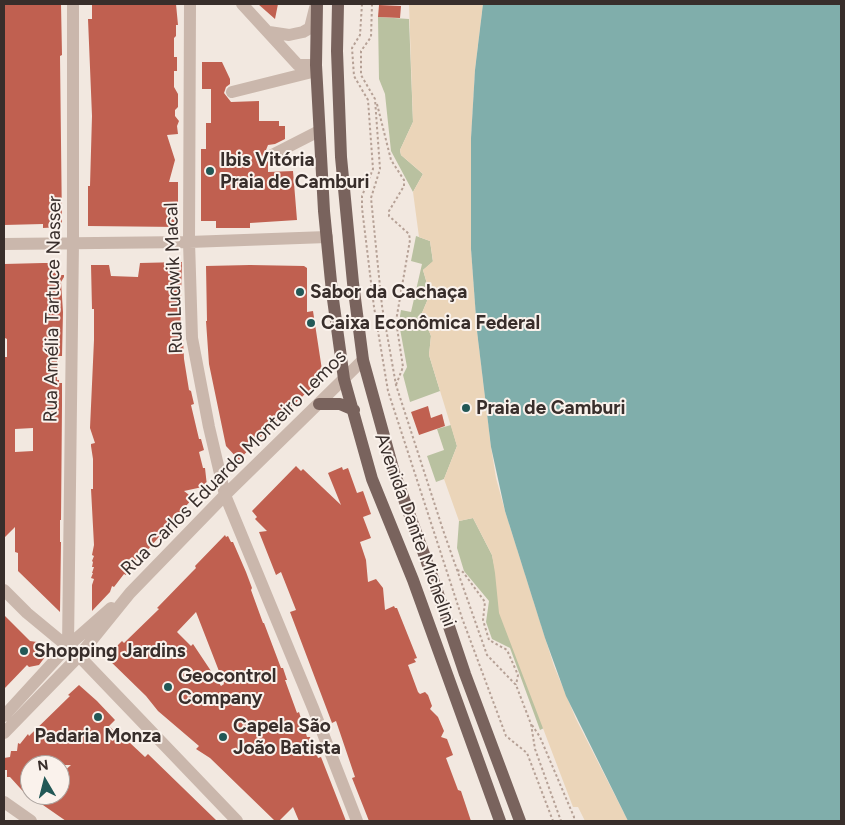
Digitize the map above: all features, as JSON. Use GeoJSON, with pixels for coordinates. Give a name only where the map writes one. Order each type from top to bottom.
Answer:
{"type":"FeatureCollection","features":[{"type":"Feature","properties":{"kind":"main road","name":"Avenida Dante Michelini"},"geometry":{"type":"LineString","coordinates":[[316,4],[316,68],[326,237],[344,379],[372,478],[414,580],[500,821]]}},
{"type":"Feature","properties":{"kind":"main road","name":"Avenida Dante Michelini"},"geometry":{"type":"LineString","coordinates":[[338,4],[336,50],[342,157],[353,283],[363,360],[394,472],[465,674],[520,821]]}},
{"type":"Feature","properties":{"kind":"main road"},"geometry":{"type":"LineString","coordinates":[[320,404],[340,404],[354,410]]}},
{"type":"Feature","properties":{"kind":"street","name":"Rua Amélia Tartuce Nasser"},"geometry":{"type":"LineString","coordinates":[[64,650],[68,615],[73,243],[73,4]]}},
{"type":"Feature","properties":{"kind":"street","name":"Rua Ludwik Macal"},"geometry":{"type":"LineString","coordinates":[[190,4],[189,242],[192,338],[209,427],[225,495],[313,708],[357,821]]}},
{"type":"Feature","properties":{"kind":"street"},"geometry":{"type":"LineString","coordinates":[[242,4],[298,65],[316,68]]}},
{"type":"Feature","properties":{"kind":"street"},"geometry":{"type":"LineString","coordinates":[[269,32],[289,35],[303,32],[310,28],[316,4]]}},
{"type":"Feature","properties":{"kind":"street"},"geometry":{"type":"LineString","coordinates":[[232,92],[316,68]]}},
{"type":"Feature","properties":{"kind":"street"},"geometry":{"type":"LineString","coordinates":[[272,155],[319,132]]}},
{"type":"Feature","properties":{"kind":"street"},"geometry":{"type":"LineString","coordinates":[[4,244],[189,242],[326,237]]}},
{"type":"Feature","properties":{"kind":"street","name":"Rua Carlos Eduardo Monteiro Lemos"},"geometry":{"type":"LineString","coordinates":[[4,733],[75,660],[130,593],[225,495],[363,360]]}},
{"type":"Feature","properties":{"kind":"street"},"geometry":{"type":"LineString","coordinates":[[4,590],[64,650],[118,698],[238,821]]}},
{"type":"Feature","properties":{"kind":"street","name":"Rua Carlos Eduardo Monteiro Lemos"},"geometry":{"type":"LineString","coordinates":[[4,716],[64,650],[130,593]]}},
{"type":"Feature","properties":{"kind":"street"},"geometry":{"type":"LineString","coordinates":[[68,615],[75,623],[84,626],[92,624]]}},
{"type":"Feature","properties":{"kind":"street"},"geometry":{"type":"LineString","coordinates":[[4,802],[31,821]]}},
{"type":"Feature","properties":{"kind":"path"},"geometry":{"type":"LineString","coordinates":[[362,4],[360,35],[352,48],[354,76],[368,100],[372,169],[362,196],[362,208],[374,307],[388,390],[462,618],[506,736],[527,753],[553,821]]}},
{"type":"Feature","properties":{"kind":"path"},"geometry":{"type":"LineString","coordinates":[[372,4],[371,37],[361,51],[361,76],[375,99],[391,160],[404,180],[404,186],[389,211],[389,216],[409,234],[410,240],[396,321],[403,367],[396,385]]}},
{"type":"Feature","properties":{"kind":"path"},"geometry":{"type":"LineString","coordinates":[[375,99],[380,169],[371,198],[382,306],[396,385],[486,655],[516,685],[531,724],[535,749],[561,821]]}},
{"type":"Feature","properties":{"kind":"path"},"geometry":{"type":"LineString","coordinates":[[457,570],[463,572],[485,602],[483,620],[489,640],[507,650],[518,675],[516,685]]}},
{"type":"Feature","properties":{"kind":"path"},"geometry":{"type":"LineString","coordinates":[[531,724],[540,737],[574,816],[574,821]]}},
{"type":"Feature","properties":{"kind":"green space"},"geometry":{"type":"Polygon","coordinates":[[[378,17],[409,19],[413,122],[400,150],[401,155],[423,174],[413,192],[391,151],[385,94],[379,79],[378,17]]]}},
{"type":"Feature","properties":{"kind":"green space"},"geometry":{"type":"Polygon","coordinates":[[[416,236],[430,241],[433,262],[423,270],[430,294],[422,313],[431,336],[429,355],[440,391],[410,402],[403,375],[407,367],[400,329],[400,316],[401,310],[411,312],[422,264],[411,261],[416,236]]]}},
{"type":"Feature","properties":{"kind":"green space"},"geometry":{"type":"Polygon","coordinates":[[[451,425],[457,446],[444,479],[436,482],[427,456],[444,450],[437,429],[451,425]]]}},
{"type":"Feature","properties":{"kind":"green space"},"geometry":{"type":"Polygon","coordinates":[[[473,518],[492,555],[511,642],[544,728],[540,730],[510,648],[492,639],[486,622],[489,601],[464,571],[457,548],[459,521],[473,518]]]}},
{"type":"Feature","properties":{"kind":"sand","name":"Praia de Camburi"},"geometry":{"type":"Polygon","coordinates":[[[409,4],[483,4],[475,70],[471,138],[471,249],[477,331],[496,478],[554,666],[576,719],[628,821],[585,821],[578,807],[573,807],[499,613],[492,555],[473,518],[459,521],[444,479],[457,446],[429,355],[431,336],[422,313],[430,294],[423,270],[433,261],[430,241],[419,237],[413,192],[423,174],[401,155],[400,150],[413,122],[409,4]]]}},
{"type":"Feature","properties":{"kind":"water"},"geometry":{"type":"Polygon","coordinates":[[[483,4],[841,4],[841,821],[628,821],[566,696],[545,638],[505,511],[491,447],[477,331],[471,249],[471,138],[475,70],[483,4]]]}},
{"type":"Feature","properties":{"kind":"building"},"geometry":{"type":"Polygon","coordinates":[[[4,4],[61,4],[62,227],[43,228],[43,224],[4,225],[4,4]]]}},
{"type":"Feature","properties":{"kind":"building"},"geometry":{"type":"Polygon","coordinates":[[[92,4],[176,4],[178,25],[176,25],[176,36],[174,38],[174,57],[177,57],[177,71],[174,71],[174,87],[178,94],[178,107],[175,110],[175,116],[179,121],[177,126],[178,134],[167,135],[175,160],[169,182],[178,182],[178,227],[88,226],[92,116],[88,19],[92,19],[92,4]]]}},
{"type":"Feature","properties":{"kind":"building"},"geometry":{"type":"Polygon","coordinates":[[[258,4],[278,4],[275,19],[258,4]]]}},
{"type":"Feature","properties":{"kind":"building"},"geometry":{"type":"Polygon","coordinates":[[[379,5],[401,6],[400,18],[378,17],[379,5]]]}},
{"type":"Feature","properties":{"kind":"building"},"geometry":{"type":"Polygon","coordinates":[[[202,62],[222,62],[230,79],[230,84],[226,87],[224,93],[231,102],[259,101],[259,121],[279,121],[279,126],[285,126],[285,139],[268,145],[264,155],[268,162],[268,172],[293,171],[297,220],[250,223],[250,228],[216,228],[216,221],[201,221],[201,149],[206,149],[206,123],[211,123],[211,89],[202,89],[202,62]]]}},
{"type":"Feature","properties":{"kind":"building"},"geometry":{"type":"Polygon","coordinates":[[[182,262],[180,338],[183,338],[189,390],[191,391],[194,404],[191,405],[199,439],[201,439],[204,450],[199,452],[203,468],[205,468],[207,486],[184,491],[193,498],[144,554],[141,551],[130,571],[128,570],[126,575],[124,574],[114,587],[112,586],[110,592],[92,611],[92,585],[94,579],[91,578],[94,567],[92,567],[94,556],[92,555],[94,545],[91,489],[93,489],[93,459],[91,444],[95,443],[90,428],[94,340],[91,265],[109,265],[111,276],[138,277],[140,263],[182,262]]]}},
{"type":"Feature","properties":{"kind":"building"},"geometry":{"type":"Polygon","coordinates":[[[53,263],[56,267],[59,267],[59,275],[64,275],[61,282],[63,312],[62,356],[57,356],[57,380],[59,380],[59,383],[62,383],[60,612],[18,571],[18,553],[15,552],[15,527],[4,538],[4,357],[7,357],[7,339],[4,332],[4,264],[53,263]],[[33,428],[15,429],[15,452],[33,451],[33,428]]]}},
{"type":"Feature","properties":{"kind":"building"},"geometry":{"type":"Polygon","coordinates":[[[206,266],[304,266],[307,268],[307,312],[313,311],[322,370],[320,380],[273,424],[239,460],[226,446],[209,364],[206,321],[206,266]]]}},
{"type":"Feature","properties":{"kind":"building"},"geometry":{"type":"Polygon","coordinates":[[[428,406],[431,418],[442,414],[445,426],[419,435],[411,412],[428,406]]]}},
{"type":"Feature","properties":{"kind":"building"},"geometry":{"type":"Polygon","coordinates":[[[296,466],[301,471],[303,469],[341,505],[328,473],[342,467],[343,470],[348,468],[357,493],[363,491],[371,514],[363,517],[371,538],[360,542],[366,560],[368,582],[376,579],[383,588],[385,610],[394,606],[397,608],[417,658],[414,659],[416,662],[408,665],[418,692],[420,694],[425,692],[428,695],[432,706],[430,709],[438,717],[444,731],[441,737],[447,739],[453,755],[446,758],[458,790],[461,791],[471,821],[369,821],[352,778],[355,777],[336,721],[332,723],[290,612],[296,610],[281,572],[276,575],[259,532],[267,531],[255,519],[257,517],[252,511],[296,466]]]}},
{"type":"Feature","properties":{"kind":"building"},"geometry":{"type":"Polygon","coordinates":[[[225,535],[233,542],[252,588],[251,590],[263,623],[281,668],[283,668],[287,680],[285,680],[297,713],[299,712],[307,737],[310,737],[318,758],[321,757],[346,821],[299,821],[293,807],[279,821],[275,821],[210,758],[196,749],[199,746],[158,711],[146,696],[106,657],[122,641],[124,643],[159,609],[157,608],[196,568],[195,566],[225,535]],[[196,612],[177,632],[191,646],[193,644],[221,686],[224,684],[196,612]]]}},
{"type":"Feature","properties":{"kind":"building","name":"Shopping Jardins"},"geometry":{"type":"Polygon","coordinates":[[[4,615],[30,641],[37,642],[43,646],[45,657],[39,665],[29,667],[27,665],[4,689],[4,615]]]}},
{"type":"Feature","properties":{"kind":"building"},"geometry":{"type":"Polygon","coordinates":[[[79,685],[115,720],[109,726],[127,744],[129,742],[145,757],[148,754],[217,821],[66,821],[43,805],[70,805],[70,755],[20,755],[20,788],[10,777],[7,777],[7,770],[4,770],[4,758],[10,757],[11,751],[17,751],[18,743],[20,744],[28,734],[29,736],[70,696],[68,695],[79,685]]]}},
{"type":"Feature","properties":{"kind":"place","name":"Ibis Vitória Praia de Camburi"},"geometry":{"type":"Point","coordinates":[210,171]}},
{"type":"Feature","properties":{"kind":"place","name":"Sabor da Cachaça"},"geometry":{"type":"Point","coordinates":[300,292]}},
{"type":"Feature","properties":{"kind":"place","name":"Caixa Econômica Federal"},"geometry":{"type":"Point","coordinates":[311,323]}},
{"type":"Feature","properties":{"kind":"place","name":"Praia de Camburi"},"geometry":{"type":"Point","coordinates":[466,408]}},
{"type":"Feature","properties":{"kind":"place","name":"Shopping Jardins"},"geometry":{"type":"Point","coordinates":[24,651]}},
{"type":"Feature","properties":{"kind":"place","name":"Geocontrol Company"},"geometry":{"type":"Point","coordinates":[168,687]}},
{"type":"Feature","properties":{"kind":"place","name":"Padaria Monza"},"geometry":{"type":"Point","coordinates":[98,717]}},
{"type":"Feature","properties":{"kind":"place","name":"Capela São João Batista"},"geometry":{"type":"Point","coordinates":[223,737]}}]}
